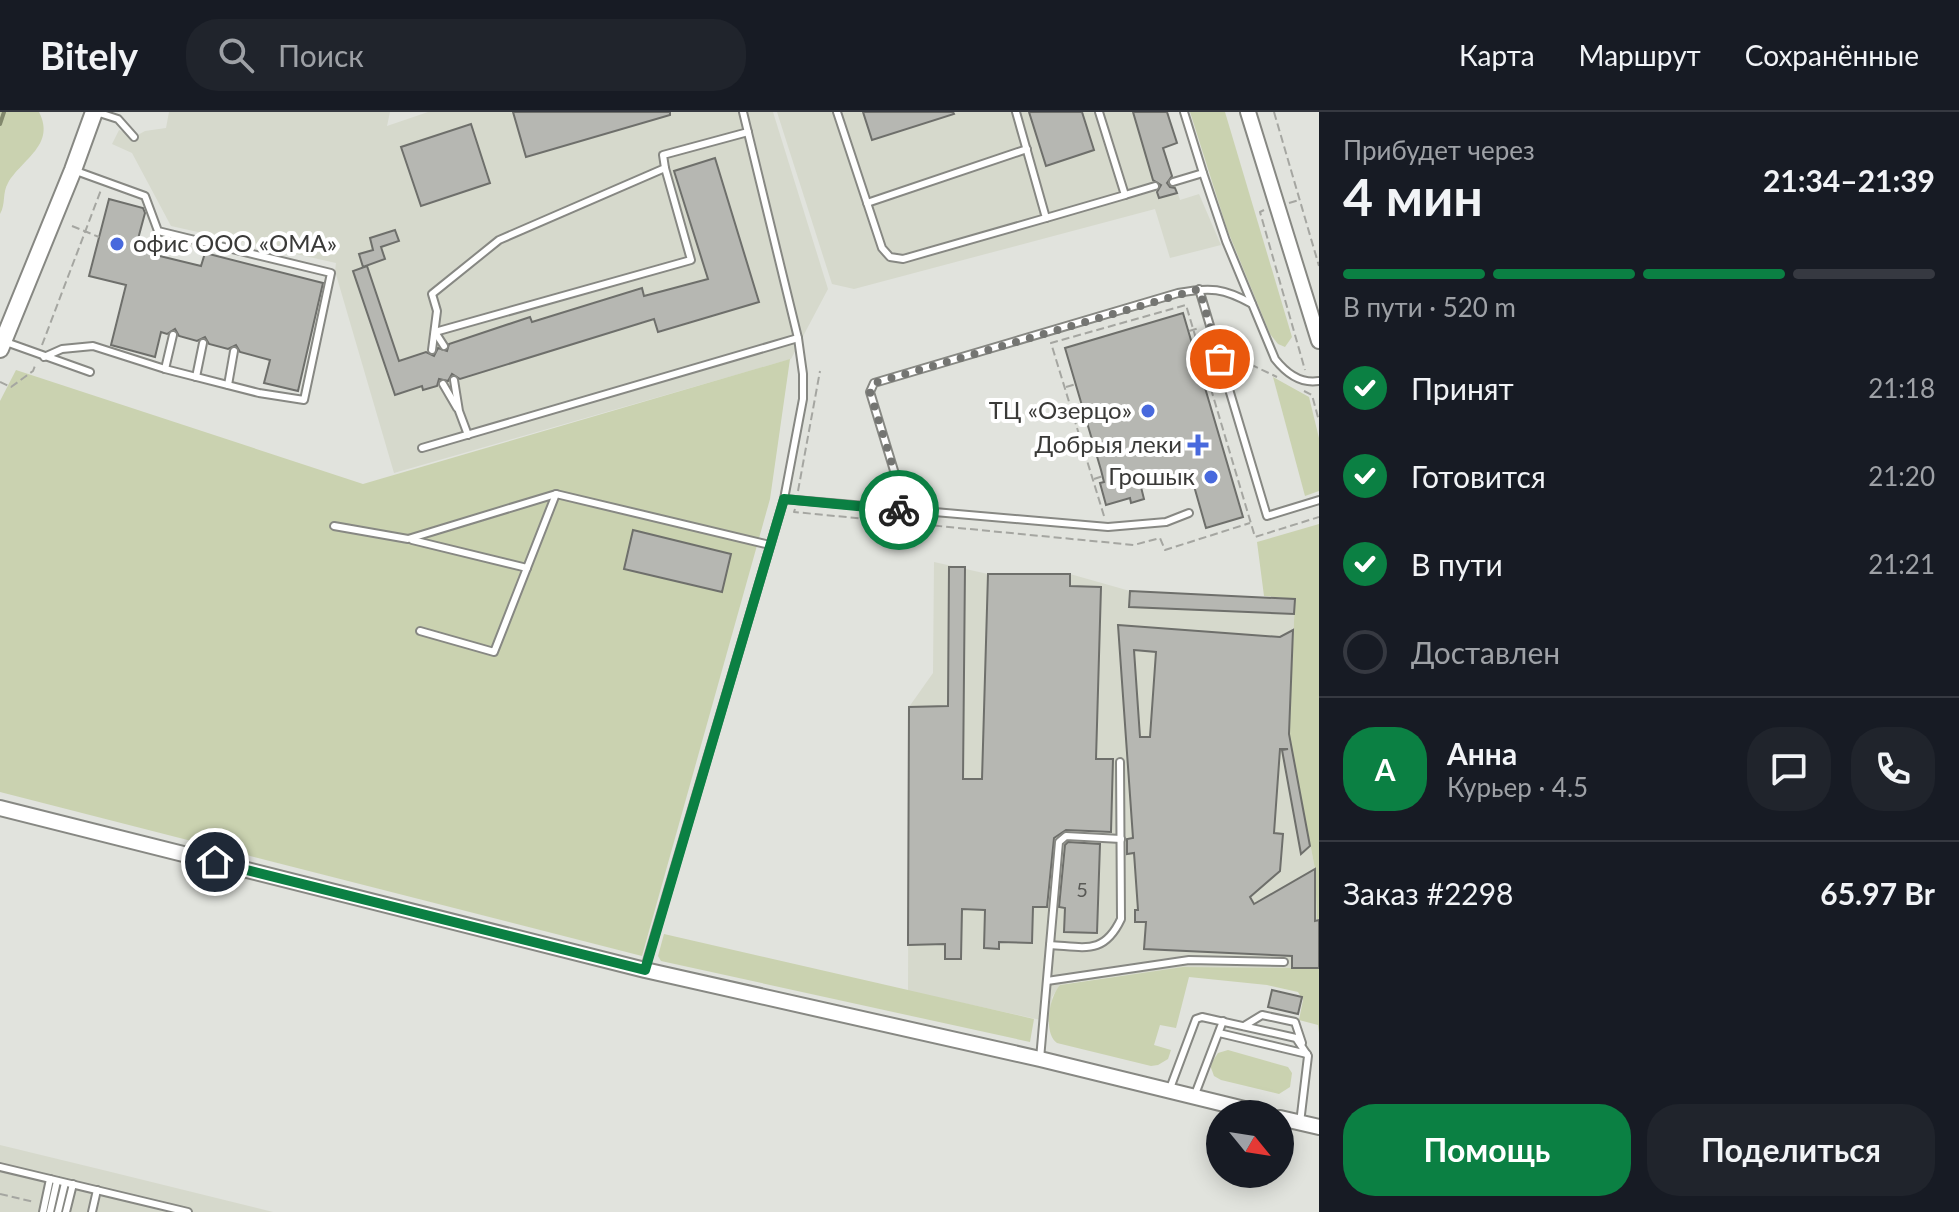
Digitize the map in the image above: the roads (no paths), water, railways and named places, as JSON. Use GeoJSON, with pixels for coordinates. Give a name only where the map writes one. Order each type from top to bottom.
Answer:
{"type":"FeatureCollection","features":[{"type":"Feature","properties":{"kind":"main road"},"geometry":{"type":"LineString","coordinates":[[2,345],[95,112]]}},
{"type":"Feature","properties":{"kind":"street"},"geometry":{"type":"LineString","coordinates":[[1248,112],[1319,341]]}},
{"type":"Feature","properties":{"kind":"street"},"geometry":{"type":"LineString","coordinates":[[0,808],[645,970],[1207,1100]]}},
{"type":"Feature","properties":{"kind":"street"},"geometry":{"type":"LineString","coordinates":[[1294,1122],[1319,1127]]}},
{"type":"Feature","properties":{"kind":"lane"},"geometry":{"type":"LineString","coordinates":[[95,112],[118,119],[134,137]]}},
{"type":"Feature","properties":{"kind":"lane"},"geometry":{"type":"LineString","coordinates":[[645,970],[784,499],[803,399],[798,338],[743,112]]}},
{"type":"Feature","properties":{"kind":"lane"},"geometry":{"type":"LineString","coordinates":[[837,112],[882,248],[890,257],[903,259],[1155,186]]}},
{"type":"Feature","properties":{"kind":"lane"},"geometry":{"type":"LineString","coordinates":[[1016,112],[1046,218]]}},
{"type":"Feature","properties":{"kind":"lane"},"geometry":{"type":"LineString","coordinates":[[1099,112],[1125,195]]}},
{"type":"Feature","properties":{"kind":"lane"},"geometry":{"type":"LineString","coordinates":[[1184,112],[1226,241],[1275,359],[1285,370],[1309,383],[1319,381]]}},
{"type":"Feature","properties":{"kind":"lane"},"geometry":{"type":"LineString","coordinates":[[435,332],[691,260],[663,155],[748,132]]}},
{"type":"Feature","properties":{"kind":"lane"},"geometry":{"type":"LineString","coordinates":[[867,203],[1027,149]]}},
{"type":"Feature","properties":{"kind":"lane"},"geometry":{"type":"LineString","coordinates":[[432,350],[437,311],[432,294],[499,240],[665,168]]}},
{"type":"Feature","properties":{"kind":"lane"},"geometry":{"type":"LineString","coordinates":[[42,356],[62,349],[93,346],[128,354],[196,377],[259,393],[304,400],[331,273],[158,231],[145,196],[73,170]]}},
{"type":"Feature","properties":{"kind":"lane"},"geometry":{"type":"LineString","coordinates":[[1173,182],[1203,173]]}},
{"type":"Feature","properties":{"kind":"lane"},"geometry":{"type":"LineString","coordinates":[[906,510],[870,392],[874,383],[1199,289],[1220,289],[1252,304]]}},
{"type":"Feature","properties":{"kind":"lane"},"geometry":{"type":"LineString","coordinates":[[1199,289],[1267,516],[1319,500]]}},
{"type":"Feature","properties":{"kind":"lane"},"geometry":{"type":"LineString","coordinates":[[435,332],[444,346]]}},
{"type":"Feature","properties":{"kind":"lane"},"geometry":{"type":"LineString","coordinates":[[165,369],[173,335]]}},
{"type":"Feature","properties":{"kind":"lane"},"geometry":{"type":"LineString","coordinates":[[422,448],[798,338]]}},
{"type":"Feature","properties":{"kind":"lane"},"geometry":{"type":"LineString","coordinates":[[196,377],[203,343]]}},
{"type":"Feature","properties":{"kind":"lane"},"geometry":{"type":"LineString","coordinates":[[2,345],[90,372]]}},
{"type":"Feature","properties":{"kind":"lane"},"geometry":{"type":"LineString","coordinates":[[228,385],[234,351]]}},
{"type":"Feature","properties":{"kind":"lane"},"geometry":{"type":"LineString","coordinates":[[454,380],[459,411]]}},
{"type":"Feature","properties":{"kind":"lane"},"geometry":{"type":"LineString","coordinates":[[443,384],[459,411],[468,435]]}},
{"type":"Feature","properties":{"kind":"lane"},"geometry":{"type":"LineString","coordinates":[[408,539],[556,494],[770,545]]}},
{"type":"Feature","properties":{"kind":"lane"},"geometry":{"type":"LineString","coordinates":[[420,631],[494,652],[556,494]]}},
{"type":"Feature","properties":{"kind":"lane"},"geometry":{"type":"LineString","coordinates":[[784,499],[1108,527],[1154,524],[1189,513]]}},
{"type":"Feature","properties":{"kind":"lane"},"geometry":{"type":"LineString","coordinates":[[334,526],[408,539],[527,568]]}},
{"type":"Feature","properties":{"kind":"lane"},"geometry":{"type":"LineString","coordinates":[[1050,945],[1095,947],[1114,934],[1121,919],[1120,762]]}},
{"type":"Feature","properties":{"kind":"lane"},"geometry":{"type":"LineString","coordinates":[[1040,1059],[1059,842],[1066,836],[1121,839]]}},
{"type":"Feature","properties":{"kind":"lane"},"geometry":{"type":"LineString","coordinates":[[1047,981],[1189,960],[1284,962]]}},
{"type":"Feature","properties":{"kind":"lane"},"geometry":{"type":"LineString","coordinates":[[1244,1026],[1262,1015],[1295,1022],[1306,1050],[1300,1123]]}},
{"type":"Feature","properties":{"kind":"lane"},"geometry":{"type":"LineString","coordinates":[[1169,1091],[1196,1019],[1202,1017],[1296,1038],[1306,1050]]}},
{"type":"Feature","properties":{"kind":"lane"},"geometry":{"type":"LineString","coordinates":[[1194,1097],[1223,1021]]}},
{"type":"Feature","properties":{"kind":"lane"},"geometry":{"type":"LineString","coordinates":[[1219,1033],[1306,1050]]}},
{"type":"Feature","properties":{"kind":"lane"},"geometry":{"type":"LineString","coordinates":[[0,1167],[188,1212]]}},
{"type":"Feature","properties":{"kind":"lane"},"geometry":{"type":"LineString","coordinates":[[43,1212],[61,1182]]}},
{"type":"Feature","properties":{"kind":"lane"},"geometry":{"type":"LineString","coordinates":[[50,1212],[61,1182]]}},
{"type":"Feature","properties":{"kind":"lane"},"geometry":{"type":"LineString","coordinates":[[58,1212],[61,1182]]}},
{"type":"Feature","properties":{"kind":"lane"},"geometry":{"type":"LineString","coordinates":[[61,1182],[66,1212]]}},
{"type":"Feature","properties":{"kind":"lane"},"geometry":{"type":"LineString","coordinates":[[92,1212],[97,1190]]}},
{"type":"Feature","properties":{"kind":"waterway"},"geometry":{"type":"LineString","coordinates":[[0,124],[4,112]]}},
{"type":"Feature","properties":{"kind":"place","name":"офис ООО «ОМА»"},"geometry":{"type":"Point","coordinates":[117,244]}},
{"type":"Feature","properties":{"kind":"place","name":"ТЦ «Озерцо»"},"geometry":{"type":"Point","coordinates":[1148,411]}},
{"type":"Feature","properties":{"kind":"place","name":"Добрыя леки"},"geometry":{"type":"Point","coordinates":[1198,445]}},
{"type":"Feature","properties":{"kind":"place","name":"Грошык"},"geometry":{"type":"Point","coordinates":[1211,477]}}]}
